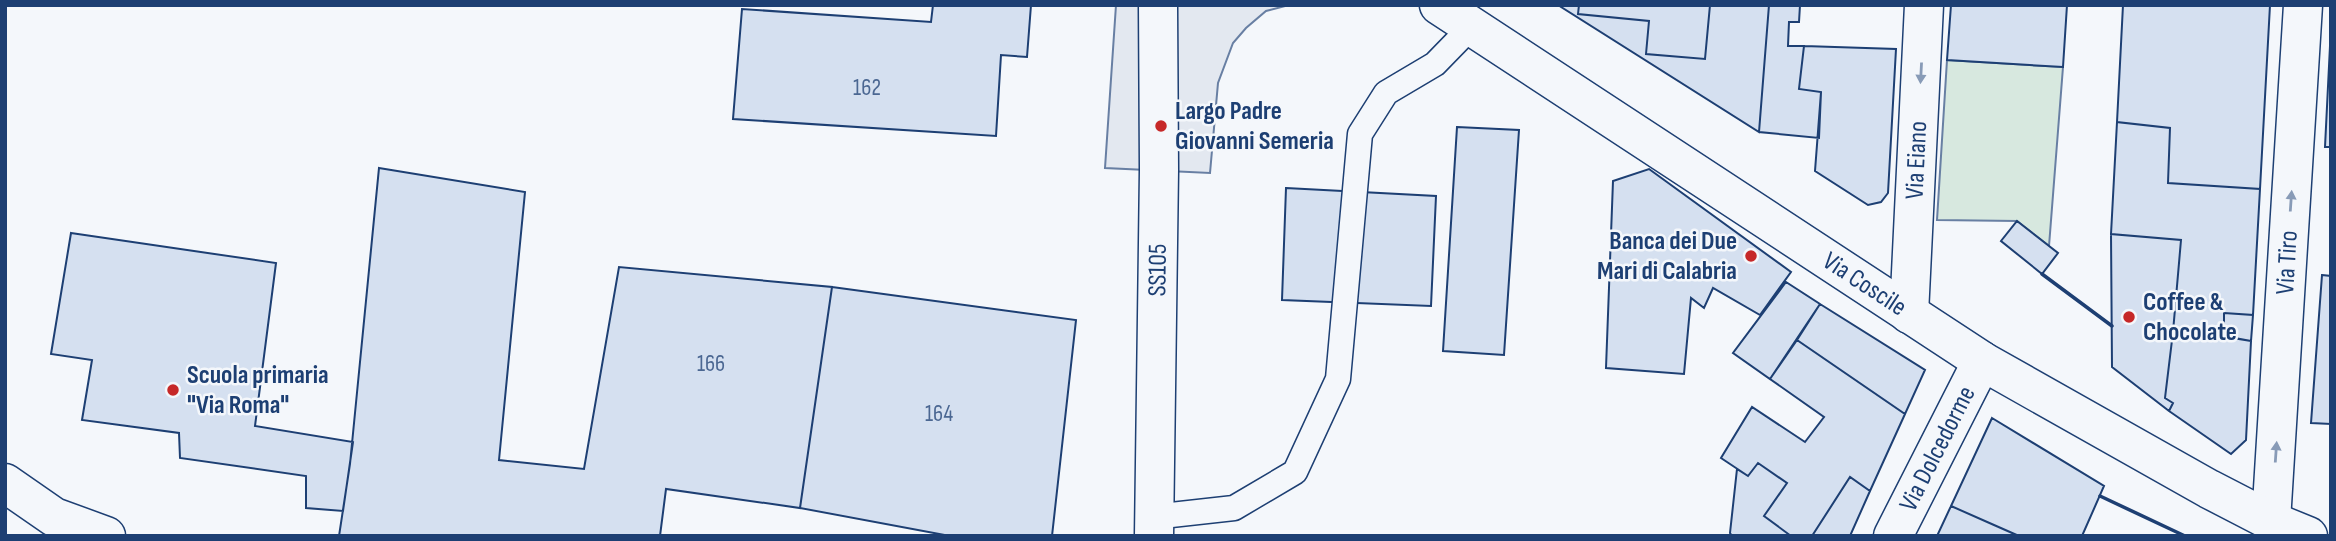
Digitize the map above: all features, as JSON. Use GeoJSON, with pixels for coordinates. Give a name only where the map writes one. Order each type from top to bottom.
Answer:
{"type":"FeatureCollection","features":[{"type":"Feature","properties":{"kind":"main road","name":"SS105"},"geometry":{"type":"LineString","coordinates":[[1153,526],[1158,5]]}},
{"type":"Feature","properties":{"kind":"main road","name":"Via Coscile"},"geometry":{"type":"LineString","coordinates":[[1439,5],[1982,361],[2209,489],[2271,521],[2308,536]]}},
{"type":"Feature","properties":{"kind":"main road","name":"Via Eiano"},"geometry":{"type":"LineString","coordinates":[[1909,314],[1924,5]]}},
{"type":"Feature","properties":{"kind":"main road","name":"Via Tiro"},"geometry":{"type":"LineString","coordinates":[[2271,521],[2303,5]]}},
{"type":"Feature","properties":{"kind":"main road","name":"Via Dolcedorme"},"geometry":{"type":"LineString","coordinates":[[1893,536],[1982,361]]}},
{"type":"Feature","properties":{"kind":"main road"},"geometry":{"type":"LineString","coordinates":[[5,482],[54,517],[106,536]]}},
{"type":"Feature","properties":{"kind":"lane"},"geometry":{"type":"LineString","coordinates":[[1153,526],[1234,508],[1295,472],[1338,379],[1360,134],[1386,93],[1435,64],[1472,26]]}},
{"type":"Feature","properties":{"kind":"shaded area","name":"Largo Padre Giovanni Semeria"},"geometry":{"type":"Polygon","coordinates":[[[1116,5],[1289,5],[1266,11],[1233,43],[1218,83],[1210,173],[1105,168],[1116,5]]]}},
{"type":"Feature","properties":{"kind":"shaded area"},"geometry":{"type":"Polygon","coordinates":[[[1947,60],[2063,67],[2049,246],[2017,221],[1937,220],[1947,60]]]}},
{"type":"Feature","properties":{"kind":"building"},"geometry":{"type":"Polygon","coordinates":[[[933,5],[1031,5],[1027,57],[1001,55],[996,136],[733,119],[742,9],[931,22],[933,5]]]}},
{"type":"Feature","properties":{"kind":"building"},"geometry":{"type":"Polygon","coordinates":[[[1558,5],[1579,5],[1578,14],[1649,21],[1646,54],[1705,59],[1710,5],[1769,5],[1759,132],[1558,5]]]}},
{"type":"Feature","properties":{"kind":"building"},"geometry":{"type":"Polygon","coordinates":[[[1579,5],[1710,5],[1705,59],[1646,54],[1649,21],[1578,14],[1579,5]]]}},
{"type":"Feature","properties":{"kind":"building"},"geometry":{"type":"Polygon","coordinates":[[[1769,5],[1800,5],[1799,22],[1789,22],[1788,46],[1804,46],[1799,89],[1821,92],[1819,138],[1759,132],[1769,5]]]}},
{"type":"Feature","properties":{"kind":"building"},"geometry":{"type":"Polygon","coordinates":[[[1951,5],[2067,5],[2063,67],[1947,60],[1951,5]]]}},
{"type":"Feature","properties":{"kind":"building"},"geometry":{"type":"Polygon","coordinates":[[[2123,5],[2270,5],[2260,189],[2168,183],[2170,128],[2117,122],[2123,5]]]}},
{"type":"Feature","properties":{"kind":"building"},"geometry":{"type":"Polygon","coordinates":[[[1804,46],[1896,49],[1888,193],[1881,202],[1868,205],[1815,171],[1821,92],[1799,89],[1804,46]]]}},
{"type":"Feature","properties":{"kind":"building"},"geometry":{"type":"Polygon","coordinates":[[[2330,46],[2331,147],[2325,147],[2330,46]]]}},
{"type":"Feature","properties":{"kind":"building"},"geometry":{"type":"Polygon","coordinates":[[[2117,122],[2170,128],[2168,183],[2260,189],[2253,315],[2224,313],[2224,336],[2202,333],[2202,339],[2173,332],[2181,240],[2111,234],[2117,122]]]}},
{"type":"Feature","properties":{"kind":"building"},"geometry":{"type":"Polygon","coordinates":[[[1457,127],[1519,130],[1504,355],[1443,351],[1457,127]]]}},
{"type":"Feature","properties":{"kind":"building"},"geometry":{"type":"Polygon","coordinates":[[[379,168],[525,192],[499,460],[584,469],[619,267],[832,287],[800,508],[666,489],[660,536],[339,536],[350,464],[379,168]]]}},
{"type":"Feature","properties":{"kind":"building"},"geometry":{"type":"Polygon","coordinates":[[[1649,169],[1791,272],[1760,315],[1713,288],[1704,308],[1691,298],[1684,374],[1606,368],[1613,181],[1649,169]]]}},
{"type":"Feature","properties":{"kind":"building"},"geometry":{"type":"Polygon","coordinates":[[[1286,188],[1436,196],[1431,306],[1282,300],[1286,188]]]}},
{"type":"Feature","properties":{"kind":"building"},"geometry":{"type":"Polygon","coordinates":[[[2017,221],[2058,253],[2042,274],[2001,241],[2017,221]]]}},
{"type":"Feature","properties":{"kind":"building","name":"Scuola primaria \"Via Roma\""},"geometry":{"type":"Polygon","coordinates":[[[71,233],[276,263],[255,426],[353,442],[343,511],[306,508],[306,476],[180,458],[179,433],[82,420],[92,360],[51,354],[71,233]]]}},
{"type":"Feature","properties":{"kind":"building"},"geometry":{"type":"Polygon","coordinates":[[[2111,234],[2181,240],[2165,398],[2173,403],[2169,411],[2112,367],[2111,234]]]}},
{"type":"Feature","properties":{"kind":"building"},"geometry":{"type":"Polygon","coordinates":[[[2322,275],[2331,276],[2331,424],[2311,423],[2322,275]]]}},
{"type":"Feature","properties":{"kind":"building"},"geometry":{"type":"Polygon","coordinates":[[[1786,282],[1820,304],[1770,379],[1733,353],[1786,282]]]}},
{"type":"Feature","properties":{"kind":"building"},"geometry":{"type":"Polygon","coordinates":[[[832,287],[1076,320],[1052,536],[950,536],[800,508],[832,287]]]}},
{"type":"Feature","properties":{"kind":"building"},"geometry":{"type":"Polygon","coordinates":[[[1820,304],[1925,370],[1905,414],[1797,340],[1820,304]]]}},
{"type":"Feature","properties":{"kind":"building"},"geometry":{"type":"Polygon","coordinates":[[[2224,313],[2253,315],[2251,341],[2224,336],[2224,313]]]}},
{"type":"Feature","properties":{"kind":"building"},"geometry":{"type":"Polygon","coordinates":[[[2173,332],[2202,339],[2202,333],[2251,341],[2246,440],[2231,454],[2169,411],[2173,403],[2165,398],[2173,332]]]}},
{"type":"Feature","properties":{"kind":"building"},"geometry":{"type":"Polygon","coordinates":[[[1797,340],[1905,414],[1870,491],[1850,477],[1812,536],[1791,536],[1764,516],[1787,483],[1758,463],[1748,476],[1721,458],[1752,407],[1805,442],[1824,417],[1770,379],[1797,340]]]}},
{"type":"Feature","properties":{"kind":"building"},"geometry":{"type":"Polygon","coordinates":[[[1992,418],[2104,486],[2082,536],[2019,536],[1951,506],[1992,418]]]}},
{"type":"Feature","properties":{"kind":"building"},"geometry":{"type":"Polygon","coordinates":[[[1758,463],[1787,483],[1764,516],[1791,536],[1732,536],[1730,533],[1737,469],[1748,476],[1758,463]]]}},
{"type":"Feature","properties":{"kind":"building"},"geometry":{"type":"Polygon","coordinates":[[[1850,477],[1870,491],[1850,536],[1812,536],[1850,477]]]}},
{"type":"Feature","properties":{"kind":"building"},"geometry":{"type":"Polygon","coordinates":[[[1951,506],[1994,525],[2019,536],[1937,536],[1951,506]]]}},
{"type":"Feature","properties":{"kind":"wall"},"geometry":{"type":"LineString","coordinates":[[2042,274],[2112,326]]}},
{"type":"Feature","properties":{"kind":"wall"},"geometry":{"type":"LineString","coordinates":[[2100,496],[2185,536]]}},
{"type":"Feature","properties":{"kind":"place","name":"Largo Padre Giovanni Semeria"},"geometry":{"type":"Point","coordinates":[1161,126]}},
{"type":"Feature","properties":{"kind":"place","name":"Banca dei Due Mari di Calabria"},"geometry":{"type":"Point","coordinates":[1751,256]}},
{"type":"Feature","properties":{"kind":"place","name":"Coffee & Chocolate"},"geometry":{"type":"Point","coordinates":[2129,317]}},
{"type":"Feature","properties":{"kind":"place","name":"Scuola primaria \"Via Roma\""},"geometry":{"type":"Point","coordinates":[173,390]}}]}
